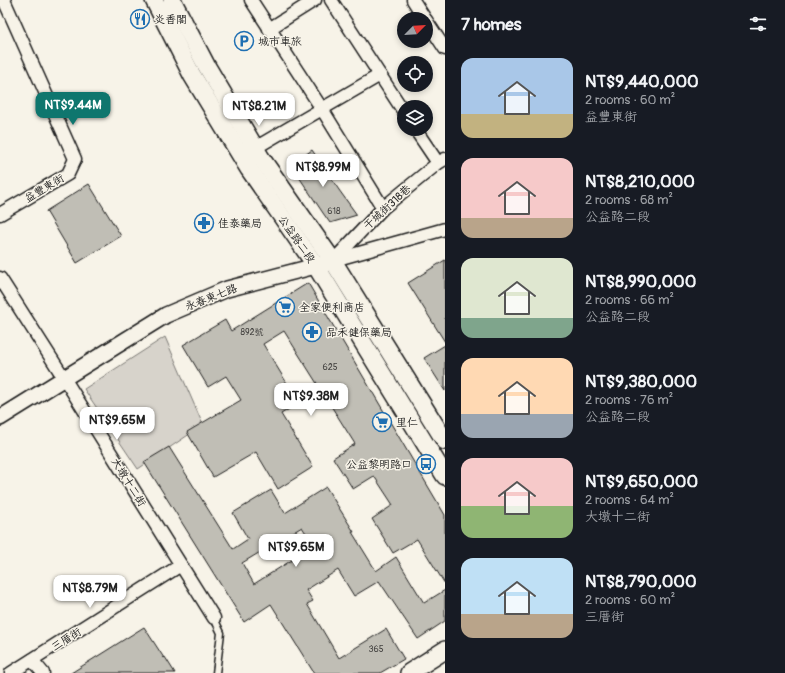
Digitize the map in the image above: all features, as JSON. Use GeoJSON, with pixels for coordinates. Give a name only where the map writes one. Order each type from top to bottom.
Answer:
{"type":"FeatureCollection","features":[{"type":"Feature","properties":{"kind":"main road","name":"公益路二段"},"geometry":{"type":"LineString","coordinates":[[154,0],[192,75],[245,162],[316,266],[445,476]]}},
{"type":"Feature","properties":{"kind":"main road","name":"公益路二段"},"geometry":{"type":"LineString","coordinates":[[172,0],[206,65],[255,148],[440,421],[445,441]]}},
{"type":"Feature","properties":{"kind":"main road"},"geometry":{"type":"LineString","coordinates":[[409,673],[445,650]]}},
{"type":"Feature","properties":{"kind":"street","name":"益豐東街"},"geometry":{"type":"LineString","coordinates":[[0,214],[68,174],[75,159],[4,0]]}},
{"type":"Feature","properties":{"kind":"street"},"geometry":{"type":"LineString","coordinates":[[251,0],[322,109],[383,208]]}},
{"type":"Feature","properties":{"kind":"street"},"geometry":{"type":"LineString","coordinates":[[269,29],[300,4],[315,0]]}},
{"type":"Feature","properties":{"kind":"street"},"geometry":{"type":"LineString","coordinates":[[331,0],[397,102]]}},
{"type":"Feature","properties":{"kind":"street"},"geometry":{"type":"LineString","coordinates":[[413,0],[421,12]]}},
{"type":"Feature","properties":{"kind":"street"},"geometry":{"type":"LineString","coordinates":[[433,31],[445,49]]}},
{"type":"Feature","properties":{"kind":"street"},"geometry":{"type":"LineString","coordinates":[[255,148],[380,76]]}},
{"type":"Feature","properties":{"kind":"street"},"geometry":{"type":"LineString","coordinates":[[421,136],[441,161]]}},
{"type":"Feature","properties":{"kind":"street","name":"干城街318巷"},"geometry":{"type":"LineString","coordinates":[[333,261],[383,208],[441,161]]}},
{"type":"Feature","properties":{"kind":"street","name":"永春東七路"},"geometry":{"type":"LineString","coordinates":[[0,418],[166,315],[227,290],[445,229]]}},
{"type":"Feature","properties":{"kind":"street","name":"大墩十二街"},"geometry":{"type":"LineString","coordinates":[[0,278],[214,618]]}},
{"type":"Feature","properties":{"kind":"street","name":"三厝街"},"geometry":{"type":"LineString","coordinates":[[11,673],[181,566]]}},
{"type":"Feature","properties":{"kind":"street"},"geometry":{"type":"LineString","coordinates":[[32,660],[43,673]]}},
{"type":"Feature","properties":{"kind":"lane","name":"大墩十二街"},"geometry":{"type":"LineString","coordinates":[[214,618],[220,633],[216,673]]}},
{"type":"Feature","properties":{"kind":"shaded area"},"geometry":{"type":"Polygon","coordinates":[[[165,337],[203,425],[138,469],[84,389],[165,337]]]}},
{"type":"Feature","properties":{"kind":"building"},"geometry":{"type":"Polygon","coordinates":[[[312,150],[357,215],[330,223],[323,213],[291,165],[312,150]]]}},
{"type":"Feature","properties":{"kind":"building"},"geometry":{"type":"Polygon","coordinates":[[[89,184],[121,236],[77,263],[46,211],[89,184]]]}},
{"type":"Feature","properties":{"kind":"building"},"geometry":{"type":"Polygon","coordinates":[[[445,260],[445,342],[408,283],[445,260]]]}},
{"type":"Feature","properties":{"kind":"building"},"geometry":{"type":"Polygon","coordinates":[[[308,283],[445,515],[445,584],[417,539],[393,553],[372,519],[393,505],[374,476],[353,489],[333,458],[355,444],[284,331],[263,344],[299,403],[281,414],[313,467],[278,489],[256,452],[213,477],[187,432],[241,400],[226,376],[208,387],[183,345],[225,320],[231,331],[308,283]]]}},
{"type":"Feature","properties":{"kind":"building"},"geometry":{"type":"Polygon","coordinates":[[[445,345],[445,391],[424,358],[445,345]]]}},
{"type":"Feature","properties":{"kind":"building"},"geometry":{"type":"Polygon","coordinates":[[[169,447],[233,549],[248,539],[233,513],[271,490],[285,513],[326,487],[376,571],[396,557],[424,603],[445,590],[445,621],[418,639],[379,581],[354,596],[338,570],[306,590],[313,601],[307,604],[339,658],[386,629],[404,659],[380,673],[314,673],[271,604],[244,622],[144,462],[169,447]],[[302,527],[242,563],[254,584],[314,546],[302,527]]]}},
{"type":"Feature","properties":{"kind":"building"},"geometry":{"type":"Polygon","coordinates":[[[144,627],[175,673],[71,673],[144,627]]]}},
{"type":"Feature","properties":{"kind":"place","name":"炎香閣"},"geometry":{"type":"Point","coordinates":[140,19]}},
{"type":"Feature","properties":{"kind":"place","name":"城市車旅"},"geometry":{"type":"Point","coordinates":[244,41]}},
{"type":"Feature","properties":{"kind":"place","name":"佳泰藥局"},"geometry":{"type":"Point","coordinates":[204,223]}},
{"type":"Feature","properties":{"kind":"place","name":"全家便利商店"},"geometry":{"type":"Point","coordinates":[285,307]}},
{"type":"Feature","properties":{"kind":"place","name":"品禾健保藥局"},"geometry":{"type":"Point","coordinates":[312,332]}},
{"type":"Feature","properties":{"kind":"place","name":"里仁"},"geometry":{"type":"Point","coordinates":[382,422]}},
{"type":"Feature","properties":{"kind":"place","name":"公益黎明路口"},"geometry":{"type":"Point","coordinates":[426,464]}}]}
